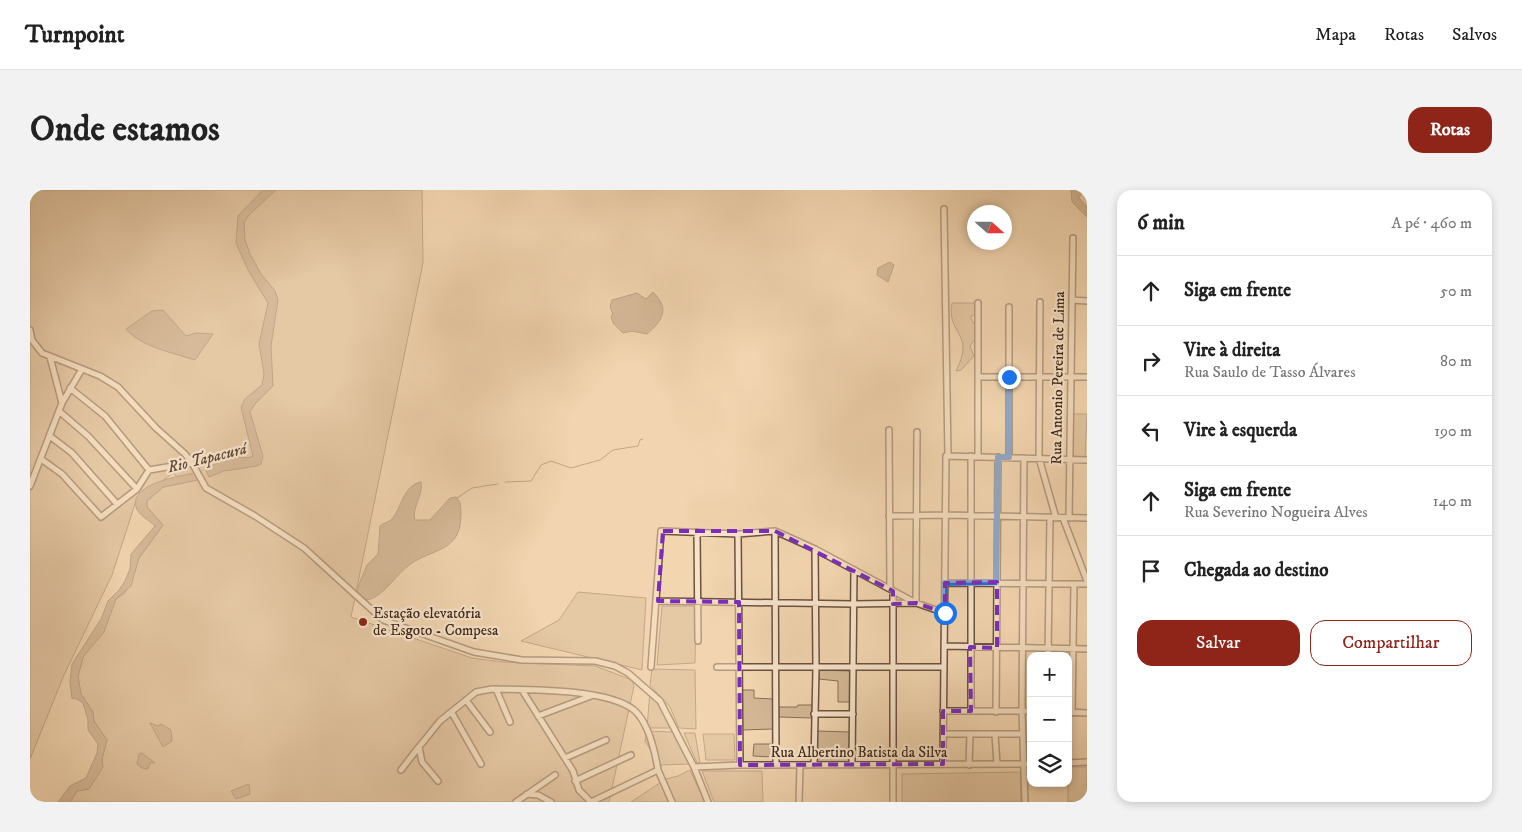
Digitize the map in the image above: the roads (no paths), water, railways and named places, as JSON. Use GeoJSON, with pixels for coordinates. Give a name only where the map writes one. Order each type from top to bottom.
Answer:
{"type":"FeatureCollection","features":[{"type":"Feature","properties":{"kind":"street"},"geometry":{"type":"LineString","coordinates":[[943,764],[947,456],[944,209]]}},
{"type":"Feature","properties":{"kind":"street","name":"Rua Antonio Pereira de Lima"},"geometry":{"type":"LineString","coordinates":[[1069,518],[1073,238]]}},
{"type":"Feature","properties":{"kind":"street"},"geometry":{"type":"LineString","coordinates":[[1072,300],[1087,300]]}},
{"type":"Feature","properties":{"kind":"street","name":"Rua Antonio Pereira de Lima"},"geometry":{"type":"LineString","coordinates":[[1040,302],[1039,458],[1053,518],[1048,584],[1048,652]]}},
{"type":"Feature","properties":{"kind":"street"},"geometry":{"type":"LineString","coordinates":[[978,303],[978,456]]}},
{"type":"Feature","properties":{"kind":"street"},"geometry":{"type":"LineString","coordinates":[[1009,307],[1009,457]]}},
{"type":"Feature","properties":{"kind":"street"},"geometry":{"type":"LineString","coordinates":[[30,330],[36,347],[50,357],[100,376],[122,391],[192,463],[199,479],[210,492],[256,516],[304,548],[373,613],[389,624],[474,652],[522,660],[595,661],[615,666],[628,673],[660,701],[694,767],[708,802]]}},
{"type":"Feature","properties":{"kind":"street"},"geometry":{"type":"LineString","coordinates":[[50,357],[62,403]]}},
{"type":"Feature","properties":{"kind":"street"},"geometry":{"type":"LineString","coordinates":[[30,486],[51,437],[62,403],[82,369]]}},
{"type":"Feature","properties":{"kind":"street"},"geometry":{"type":"LineString","coordinates":[[978,377],[1087,377]]}},
{"type":"Feature","properties":{"kind":"street"},"geometry":{"type":"LineString","coordinates":[[70,388],[105,416],[149,470]]}},
{"type":"Feature","properties":{"kind":"street"},"geometry":{"type":"LineString","coordinates":[[60,412],[88,436],[137,489]]}},
{"type":"Feature","properties":{"kind":"street"},"geometry":{"type":"LineString","coordinates":[[890,430],[889,516],[893,604],[893,802]]}},
{"type":"Feature","properties":{"kind":"street"},"geometry":{"type":"LineString","coordinates":[[916,603],[917,432]]}},
{"type":"Feature","properties":{"kind":"street"},"geometry":{"type":"LineString","coordinates":[[51,437],[72,453],[117,504]]}},
{"type":"Feature","properties":{"kind":"street"},"geometry":{"type":"LineString","coordinates":[[947,456],[1087,460]]}},
{"type":"Feature","properties":{"kind":"street"},"geometry":{"type":"LineString","coordinates":[[970,712],[971,456]]}},
{"type":"Feature","properties":{"kind":"street"},"geometry":{"type":"LineString","coordinates":[[996,712],[998,457]]}},
{"type":"Feature","properties":{"kind":"street"},"geometry":{"type":"LineString","coordinates":[[1024,458],[1022,711],[1027,758]]}},
{"type":"Feature","properties":{"kind":"street"},"geometry":{"type":"LineString","coordinates":[[41,459],[62,474],[98,516],[103,517],[137,489],[149,470],[192,463]]}},
{"type":"Feature","properties":{"kind":"street"},"geometry":{"type":"LineString","coordinates":[[889,516],[946,515],[1087,518]]}},
{"type":"Feature","properties":{"kind":"street"},"geometry":{"type":"LineString","coordinates":[[945,583],[1087,583],[1062,518]]}},
{"type":"Feature","properties":{"kind":"street"},"geometry":{"type":"LineString","coordinates":[[652,667],[658,601],[661,531],[738,534],[775,531],[815,549],[916,603],[945,613]]}},
{"type":"Feature","properties":{"kind":"street"},"geometry":{"type":"LineString","coordinates":[[775,531],[776,765]]}},
{"type":"Feature","properties":{"kind":"street"},"geometry":{"type":"LineString","coordinates":[[697,532],[698,641]]}},
{"type":"Feature","properties":{"kind":"street"},"geometry":{"type":"LineString","coordinates":[[738,534],[740,764]]}},
{"type":"Feature","properties":{"kind":"street"},"geometry":{"type":"LineString","coordinates":[[814,765],[816,668],[815,549]]}},
{"type":"Feature","properties":{"kind":"street"},"geometry":{"type":"LineString","coordinates":[[852,764],[854,570]]}},
{"type":"Feature","properties":{"kind":"street"},"geometry":{"type":"LineString","coordinates":[[1071,697],[1074,648],[1074,584]]}},
{"type":"Feature","properties":{"kind":"street"},"geometry":{"type":"LineString","coordinates":[[658,601],[815,604],[916,603]]}},
{"type":"Feature","properties":{"kind":"street"},"geometry":{"type":"LineString","coordinates":[[945,646],[1087,649]]}},
{"type":"Feature","properties":{"kind":"street"},"geometry":{"type":"LineString","coordinates":[[717,667],[944,668]]}},
{"type":"Feature","properties":{"kind":"street"},"geometry":{"type":"LineString","coordinates":[[496,689],[510,722]]}},
{"type":"Feature","properties":{"kind":"street"},"geometry":{"type":"LineString","coordinates":[[401,770],[440,721],[476,692],[496,689],[593,695],[622,703],[635,711],[642,720],[655,752],[658,770],[672,802]]}},
{"type":"Feature","properties":{"kind":"street"},"geometry":{"type":"LineString","coordinates":[[522,690],[573,771],[578,790],[591,802],[658,770]]}},
{"type":"Feature","properties":{"kind":"street"},"geometry":{"type":"LineString","coordinates":[[538,716],[593,695]]}},
{"type":"Feature","properties":{"kind":"street"},"geometry":{"type":"LineString","coordinates":[[466,700],[490,732]]}},
{"type":"Feature","properties":{"kind":"street"},"geometry":{"type":"LineString","coordinates":[[944,711],[1027,711]]}},
{"type":"Feature","properties":{"kind":"street"},"geometry":{"type":"LineString","coordinates":[[1072,712],[1087,713]]}},
{"type":"Feature","properties":{"kind":"street"},"geometry":{"type":"LineString","coordinates":[[452,713],[481,764]]}},
{"type":"Feature","properties":{"kind":"street"},"geometry":{"type":"LineString","coordinates":[[814,714],[853,714]]}},
{"type":"Feature","properties":{"kind":"street"},"geometry":{"type":"LineString","coordinates":[[943,734],[1023,734]]}},
{"type":"Feature","properties":{"kind":"street"},"geometry":{"type":"LineString","coordinates":[[969,765],[970,735]]}},
{"type":"Feature","properties":{"kind":"street"},"geometry":{"type":"LineString","coordinates":[[995,735],[997,764]]}},
{"type":"Feature","properties":{"kind":"street"},"geometry":{"type":"LineString","coordinates":[[565,758],[606,740]]}},
{"type":"Feature","properties":{"kind":"street"},"geometry":{"type":"LineString","coordinates":[[418,747],[422,762],[438,782]]}},
{"type":"Feature","properties":{"kind":"street"},"geometry":{"type":"LineString","coordinates":[[575,781],[631,756]]}},
{"type":"Feature","properties":{"kind":"street"},"geometry":{"type":"LineString","coordinates":[[1072,763],[1087,762]]}},
{"type":"Feature","properties":{"kind":"street","name":"Rua Albertino Batista da Silva"},"geometry":{"type":"LineString","coordinates":[[694,767],[740,764],[1027,764]]}},
{"type":"Feature","properties":{"kind":"street"},"geometry":{"type":"LineString","coordinates":[[799,802],[800,765]]}},
{"type":"Feature","properties":{"kind":"street"},"geometry":{"type":"LineString","coordinates":[[516,802],[555,776]]}},
{"type":"Feature","properties":{"kind":"street"},"geometry":{"type":"LineString","coordinates":[[1025,802],[1027,777]]}},
{"type":"Feature","properties":{"kind":"street"},"geometry":{"type":"LineString","coordinates":[[527,794],[538,795],[551,802]]}},
{"type":"Feature","properties":{"kind":"waterway"},"geometry":{"type":"LineString","coordinates":[[505,482],[531,481],[541,465],[551,461],[571,468],[600,460],[613,450],[638,446],[640,440],[643,439]]}},
{"type":"Feature","properties":{"kind":"waterway"},"geometry":{"type":"LineString","coordinates":[[457,498],[472,488],[498,484]]}},
{"type":"Feature","properties":{"kind":"place","name":"Estação elevatória de Esgoto - Compesa"},"geometry":{"type":"Point","coordinates":[363,622]}},
{"type":"Feature","properties":{"kind":"water label","name":"Rio Tapacurá"},"geometry":{"type":"Point","coordinates":[207,458]}}]}
